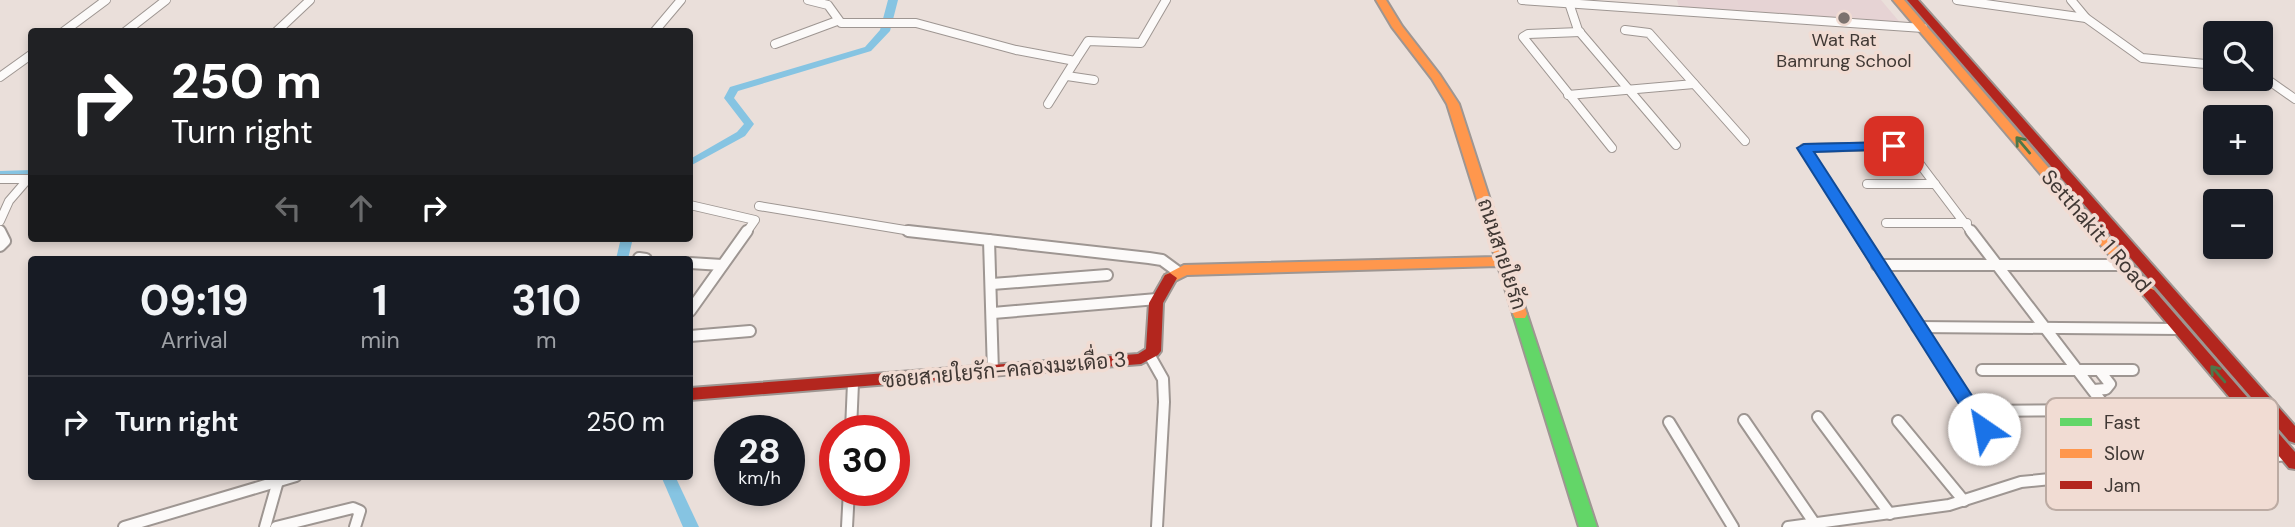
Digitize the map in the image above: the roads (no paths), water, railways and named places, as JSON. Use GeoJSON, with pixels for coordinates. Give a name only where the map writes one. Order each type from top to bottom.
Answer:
{"type":"FeatureCollection","features":[{"type":"Feature","properties":{"kind":"street"},"geometry":{"type":"LineString","coordinates":[[68,28],[106,0]]}},
{"type":"Feature","properties":{"kind":"street"},"geometry":{"type":"LineString","coordinates":[[130,28],[166,0]]}},
{"type":"Feature","properties":{"kind":"street"},"geometry":{"type":"LineString","coordinates":[[280,28],[310,0]]}},
{"type":"Feature","properties":{"kind":"street"},"geometry":{"type":"LineString","coordinates":[[657,28],[681,0]]}},
{"type":"Feature","properties":{"kind":"street"},"geometry":{"type":"LineString","coordinates":[[808,0],[828,5],[837,21]]}},
{"type":"Feature","properties":{"kind":"street"},"geometry":{"type":"LineString","coordinates":[[1048,104],[1088,41],[1141,43],[1166,0]]}},
{"type":"Feature","properties":{"kind":"street","name":"ถนนสายใยรัก"},"geometry":{"type":"LineString","coordinates":[[1381,0],[1395,28],[1432,68],[1447,90],[1588,527]]}},
{"type":"Feature","properties":{"kind":"street"},"geometry":{"type":"LineString","coordinates":[[1522,0],[1923,28]]}},
{"type":"Feature","properties":{"kind":"street","name":"Setthakit 1 Road"},"geometry":{"type":"LineString","coordinates":[[1898,0],[2239,398]]}},
{"type":"Feature","properties":{"kind":"street","name":"Setthakit 1 Road"},"geometry":{"type":"LineString","coordinates":[[1912,0],[2261,398]]}},
{"type":"Feature","properties":{"kind":"street"},"geometry":{"type":"LineString","coordinates":[[1957,0],[2087,18]]}},
{"type":"Feature","properties":{"kind":"street"},"geometry":{"type":"LineString","coordinates":[[2071,0],[2087,18],[2142,58],[2203,64]]}},
{"type":"Feature","properties":{"kind":"street"},"geometry":{"type":"LineString","coordinates":[[1569,3],[1571,15],[1580,32],[1676,145]]}},
{"type":"Feature","properties":{"kind":"street"},"geometry":{"type":"LineString","coordinates":[[775,44],[793,34],[815,32],[837,21],[902,22],[1075,61]]}},
{"type":"Feature","properties":{"kind":"street"},"geometry":{"type":"LineString","coordinates":[[1625,30],[1649,33],[1745,141]]}},
{"type":"Feature","properties":{"kind":"street"},"geometry":{"type":"LineString","coordinates":[[1580,32],[1528,34],[1523,37],[1612,148]]}},
{"type":"Feature","properties":{"kind":"street"},"geometry":{"type":"LineString","coordinates":[[0,77],[28,57]]}},
{"type":"Feature","properties":{"kind":"street"},"geometry":{"type":"LineString","coordinates":[[1067,76],[1094,80]]}},
{"type":"Feature","properties":{"kind":"street"},"geometry":{"type":"LineString","coordinates":[[2273,83],[2295,99]]}},
{"type":"Feature","properties":{"kind":"street"},"geometry":{"type":"LineString","coordinates":[[1568,95],[1694,84]]}},
{"type":"Feature","properties":{"kind":"street"},"geometry":{"type":"LineString","coordinates":[[1978,92],[1994,92]]}},
{"type":"Feature","properties":{"kind":"street"},"geometry":{"type":"LineString","coordinates":[[1996,448],[1804,148],[1902,147],[1910,151],[2100,398]]}},
{"type":"Feature","properties":{"kind":"street"},"geometry":{"type":"LineString","coordinates":[[0,179],[28,179],[9,201],[0,220]]}},
{"type":"Feature","properties":{"kind":"street"},"geometry":{"type":"LineString","coordinates":[[1867,184],[1935,184]]}},
{"type":"Feature","properties":{"kind":"street"},"geometry":{"type":"LineString","coordinates":[[693,206],[755,220],[693,307]]}},
{"type":"Feature","properties":{"kind":"street"},"geometry":{"type":"LineString","coordinates":[[759,206],[908,231],[1162,260],[1177,271]]}},
{"type":"Feature","properties":{"kind":"street"},"geometry":{"type":"LineString","coordinates":[[1886,223],[1967,223]]}},
{"type":"Feature","properties":{"kind":"street"},"geometry":{"type":"LineString","coordinates":[[0,230],[5,241],[0,246]]}},
{"type":"Feature","properties":{"kind":"street"},"geometry":{"type":"LineString","coordinates":[[989,240],[993,372]]}},
{"type":"Feature","properties":{"kind":"street"},"geometry":{"type":"LineString","coordinates":[[993,313],[1157,299],[1162,283],[1177,271],[1504,261]]}},
{"type":"Feature","properties":{"kind":"street"},"geometry":{"type":"LineString","coordinates":[[693,262],[722,265]]}},
{"type":"Feature","properties":{"kind":"street"},"geometry":{"type":"LineString","coordinates":[[1877,265],[2125,265]]}},
{"type":"Feature","properties":{"kind":"street"},"geometry":{"type":"LineString","coordinates":[[992,284],[1107,275]]}},
{"type":"Feature","properties":{"kind":"street","name":"ซอยสายใยรัก-คลองมะเดื่อ 3"},"geometry":{"type":"LineString","coordinates":[[693,394],[993,372],[1150,356],[1153,351],[1157,299]]}},
{"type":"Feature","properties":{"kind":"street"},"geometry":{"type":"LineString","coordinates":[[1917,327],[2180,328]]}},
{"type":"Feature","properties":{"kind":"street"},"geometry":{"type":"LineString","coordinates":[[693,336],[750,331]]}},
{"type":"Feature","properties":{"kind":"street"},"geometry":{"type":"LineString","coordinates":[[1150,356],[1163,379],[1164,402],[1157,527]]}},
{"type":"Feature","properties":{"kind":"street"},"geometry":{"type":"LineString","coordinates":[[1982,370],[2133,370]]}},
{"type":"Feature","properties":{"kind":"street"},"geometry":{"type":"LineString","coordinates":[[2094,390],[2106,389],[2110,384],[2099,370]]}},
{"type":"Feature","properties":{"kind":"street"},"geometry":{"type":"LineString","coordinates":[[852,415],[853,383]]}},
{"type":"Feature","properties":{"kind":"street"},"geometry":{"type":"LineString","coordinates":[[1973,411],[2046,410]]}},
{"type":"Feature","properties":{"kind":"street"},"geometry":{"type":"LineString","coordinates":[[1818,417],[1890,514]]}},
{"type":"Feature","properties":{"kind":"street","name":"Setthakit 1 Road"},"geometry":{"type":"LineString","coordinates":[[2278,418],[2295,437]]}},
{"type":"Feature","properties":{"kind":"street"},"geometry":{"type":"LineString","coordinates":[[1744,420],[1815,524]]}},
{"type":"Feature","properties":{"kind":"street"},"geometry":{"type":"LineString","coordinates":[[1898,421],[1964,501]]}},
{"type":"Feature","properties":{"kind":"street"},"geometry":{"type":"LineString","coordinates":[[1669,422],[1733,527]]}},
{"type":"Feature","properties":{"kind":"street","name":"Setthakit 1 Road"},"geometry":{"type":"LineString","coordinates":[[2278,444],[2291,459]]}},
{"type":"Feature","properties":{"kind":"street"},"geometry":{"type":"LineString","coordinates":[[1788,527],[1964,501],[2021,482],[2046,479]]}},
{"type":"Feature","properties":{"kind":"street"},"geometry":{"type":"LineString","coordinates":[[124,527],[282,480]]}},
{"type":"Feature","properties":{"kind":"street"},"geometry":{"type":"LineString","coordinates":[[265,527],[278,481]]}},
{"type":"Feature","properties":{"kind":"street"},"geometry":{"type":"LineString","coordinates":[[847,527],[848,506]]}},
{"type":"Feature","properties":{"kind":"street"},"geometry":{"type":"LineString","coordinates":[[275,527],[353,508],[360,511],[355,527]]}},
{"type":"Feature","properties":{"kind":"waterway"},"geometry":{"type":"LineString","coordinates":[[693,161],[741,134],[749,124],[729,98],[734,89],[868,49],[885,31],[893,0]]}},
{"type":"Feature","properties":{"kind":"waterway"},"geometry":{"type":"LineString","coordinates":[[0,174],[28,173]]}},
{"type":"Feature","properties":{"kind":"waterway"},"geometry":{"type":"LineString","coordinates":[[623,256],[626,242]]}},
{"type":"Feature","properties":{"kind":"waterway"},"geometry":{"type":"LineString","coordinates":[[670,480],[691,527]]}},
{"type":"Feature","properties":{"kind":"place","name":"Wat Rat Bamrung School"},"geometry":{"type":"Point","coordinates":[1844,18]}}]}
